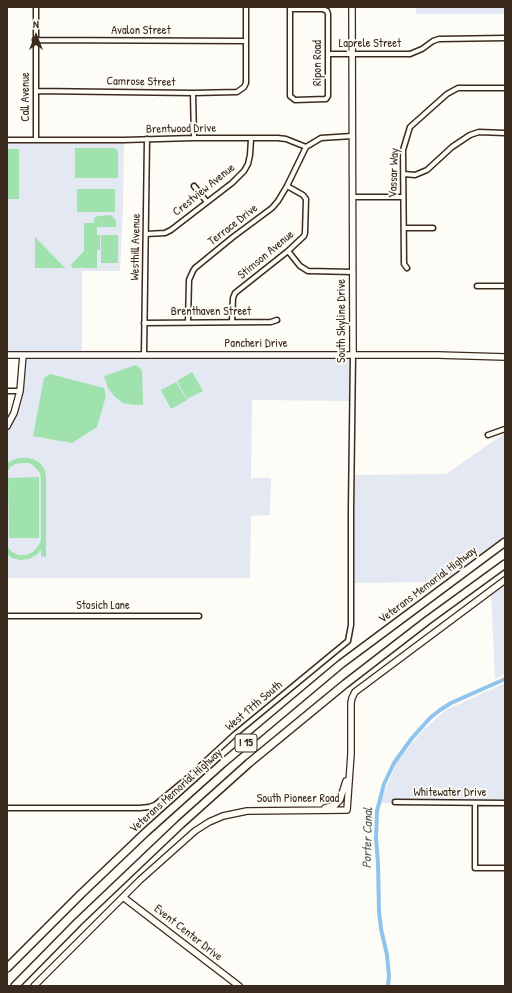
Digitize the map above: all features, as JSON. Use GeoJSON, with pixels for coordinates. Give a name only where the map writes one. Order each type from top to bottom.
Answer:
{"type":"FeatureCollection","features":[{"type":"Feature","properties":{"kind":"highway","name":"Veterans Memorial Highway"},"geometry":{"type":"LineString","coordinates":[[7,968],[146,832],[223,763],[341,664],[505,542]]}},
{"type":"Feature","properties":{"kind":"highway","name":"I 15"},"geometry":{"type":"LineString","coordinates":[[15,986],[78,922],[181,824],[249,763],[345,684],[428,620],[505,564]]}},
{"type":"Feature","properties":{"kind":"street","name":"Call Avenue"},"geometry":{"type":"LineString","coordinates":[[36,7],[36,140]]}},
{"type":"Feature","properties":{"kind":"street"},"geometry":{"type":"LineString","coordinates":[[246,7],[246,41]]}},
{"type":"Feature","properties":{"kind":"street","name":"South Skyline Drive"},"geometry":{"type":"LineString","coordinates":[[350,634],[353,355],[352,7]]}},
{"type":"Feature","properties":{"kind":"street","name":"Ripon Road"},"geometry":{"type":"LineString","coordinates":[[290,8],[327,11],[328,96],[326,99],[295,100],[290,96],[290,8]]}},
{"type":"Feature","properties":{"kind":"street","name":"Laprele Street"},"geometry":{"type":"LineString","coordinates":[[328,54],[410,54],[439,39],[505,38]]}},
{"type":"Feature","properties":{"kind":"street","name":"Avalon Street"},"geometry":{"type":"LineString","coordinates":[[35,40],[246,41]]}},
{"type":"Feature","properties":{"kind":"street","name":"Camrose Street"},"geometry":{"type":"LineString","coordinates":[[36,91],[193,93],[237,92],[244,87],[246,82],[246,41]]}},
{"type":"Feature","properties":{"kind":"street","name":"Vassar Way"},"geometry":{"type":"LineString","coordinates":[[407,268],[404,264],[403,150],[410,127],[447,94],[458,88],[505,88]]}},
{"type":"Feature","properties":{"kind":"street"},"geometry":{"type":"LineString","coordinates":[[193,93],[194,138]]}},
{"type":"Feature","properties":{"kind":"street"},"geometry":{"type":"LineString","coordinates":[[404,174],[414,175],[427,170],[452,147],[470,135],[479,132],[505,133]]}},
{"type":"Feature","properties":{"kind":"street"},"geometry":{"type":"LineString","coordinates":[[306,146],[321,138],[352,136]]}},
{"type":"Feature","properties":{"kind":"street","name":"Brentwood Drive"},"geometry":{"type":"LineString","coordinates":[[7,140],[194,138],[286,139],[306,146]]}},
{"type":"Feature","properties":{"kind":"street","name":"Westhill Avenue"},"geometry":{"type":"LineString","coordinates":[[144,355],[147,139]]}},
{"type":"Feature","properties":{"kind":"street","name":"Crestview Avenue"},"geometry":{"type":"LineString","coordinates":[[146,234],[165,233],[232,183],[244,171],[248,164],[251,139]]}},
{"type":"Feature","properties":{"kind":"street","name":"Terrace Drive"},"geometry":{"type":"LineString","coordinates":[[188,322],[190,280],[195,268],[272,208],[287,186],[306,146]]}},
{"type":"Feature","properties":{"kind":"street"},"geometry":{"type":"LineString","coordinates":[[194,186],[207,202]]}},
{"type":"Feature","properties":{"kind":"street","name":"Stimson Avenue"},"geometry":{"type":"LineString","coordinates":[[232,322],[233,298],[235,293],[288,251],[304,236],[306,199],[287,186]]}},
{"type":"Feature","properties":{"kind":"street"},"geometry":{"type":"LineString","coordinates":[[353,196],[403,197]]}},
{"type":"Feature","properties":{"kind":"street"},"geometry":{"type":"LineString","coordinates":[[404,228],[433,228]]}},
{"type":"Feature","properties":{"kind":"street"},"geometry":{"type":"LineString","coordinates":[[288,251],[300,266],[308,271],[353,272]]}},
{"type":"Feature","properties":{"kind":"street"},"geometry":{"type":"LineString","coordinates":[[477,286],[505,286]]}},
{"type":"Feature","properties":{"kind":"street","name":"Brenthaven Street"},"geometry":{"type":"LineString","coordinates":[[144,323],[271,322],[277,320]]}},
{"type":"Feature","properties":{"kind":"street","name":"Pancheri Drive"},"geometry":{"type":"LineString","coordinates":[[7,355],[438,355],[505,357]]}},
{"type":"Feature","properties":{"kind":"street"},"geometry":{"type":"LineString","coordinates":[[7,426],[14,413],[20,391],[23,355]]}},
{"type":"Feature","properties":{"kind":"street"},"geometry":{"type":"LineString","coordinates":[[7,391],[20,391]]}},
{"type":"Feature","properties":{"kind":"street"},"geometry":{"type":"LineString","coordinates":[[488,435],[505,429]]}},
{"type":"Feature","properties":{"kind":"street","name":"South Pioneer Road"},"geometry":{"type":"LineString","coordinates":[[34,986],[140,880],[187,838],[209,822],[223,816],[248,811],[347,810],[351,704],[355,692],[505,580]]}},
{"type":"Feature","properties":{"kind":"street","name":"Stosich Lane"},"geometry":{"type":"LineString","coordinates":[[7,616],[199,616]]}},
{"type":"Feature","properties":{"kind":"street","name":"West 17th South"},"geometry":{"type":"LineString","coordinates":[[7,808],[140,808],[155,805],[184,781],[234,735],[342,647],[348,641],[350,634]]}},
{"type":"Feature","properties":{"kind":"street"},"geometry":{"type":"LineString","coordinates":[[316,810],[330,807],[340,800],[349,772]]}},
{"type":"Feature","properties":{"kind":"street","name":"Whitewater Drive"},"geometry":{"type":"LineString","coordinates":[[396,802],[505,803]]}},
{"type":"Feature","properties":{"kind":"street"},"geometry":{"type":"LineString","coordinates":[[475,803],[475,868],[505,868]]}},
{"type":"Feature","properties":{"kind":"street","name":"Event Center Drive"},"geometry":{"type":"LineString","coordinates":[[123,897],[239,986]]}},
{"type":"Feature","properties":{"kind":"shaded area"},"geometry":{"type":"Polygon","coordinates":[[[416,7],[505,7],[505,14],[416,14],[416,7]]]}},
{"type":"Feature","properties":{"kind":"shaded area"},"geometry":{"type":"Polygon","coordinates":[[[7,140],[124,140],[120,271],[82,271],[82,355],[353,355],[353,401],[252,400],[251,478],[271,478],[270,515],[251,516],[250,578],[7,578],[7,426],[14,413],[23,355],[7,355],[7,140]]]}},
{"type":"Feature","properties":{"kind":"shaded area"},"geometry":{"type":"Polygon","coordinates":[[[505,433],[505,536],[440,582],[353,583],[353,475],[446,474],[505,433]]]}},
{"type":"Feature","properties":{"kind":"shaded area"},"geometry":{"type":"Polygon","coordinates":[[[505,583],[505,674],[495,679],[491,593],[505,583]]]}},
{"type":"Feature","properties":{"kind":"shaded area"},"geometry":{"type":"Polygon","coordinates":[[[505,683],[505,803],[380,803],[397,762],[422,731],[446,710],[505,683]]]}},
{"type":"Feature","properties":{"kind":"green space"},"geometry":{"type":"Polygon","coordinates":[[[75,148],[115,148],[118,151],[118,178],[75,178],[75,148]]]}},
{"type":"Feature","properties":{"kind":"green space"},"geometry":{"type":"Polygon","coordinates":[[[7,149],[19,149],[19,199],[7,199],[7,149]]]}},
{"type":"Feature","properties":{"kind":"green space"},"geometry":{"type":"Polygon","coordinates":[[[77,189],[115,189],[115,212],[77,212],[77,189]]]}},
{"type":"Feature","properties":{"kind":"green space"},"geometry":{"type":"Polygon","coordinates":[[[111,215],[116,221],[116,227],[97,227],[97,235],[100,235],[100,250],[97,250],[97,268],[73,268],[71,265],[84,251],[84,223],[94,223],[94,218],[98,216],[111,215]]]}},
{"type":"Feature","properties":{"kind":"green space"},"geometry":{"type":"Polygon","coordinates":[[[101,235],[118,235],[118,263],[101,263],[101,235]]]}},
{"type":"Feature","properties":{"kind":"green space"},"geometry":{"type":"Polygon","coordinates":[[[35,237],[65,268],[35,268],[35,237]]]}},
{"type":"Feature","properties":{"kind":"green space"},"geometry":{"type":"Polygon","coordinates":[[[136,365],[142,370],[143,405],[123,403],[114,396],[108,388],[104,376],[136,365]]]}},
{"type":"Feature","properties":{"kind":"green space"},"geometry":{"type":"Polygon","coordinates":[[[192,372],[203,391],[187,399],[177,381],[192,372]]]}},
{"type":"Feature","properties":{"kind":"green space"},"geometry":{"type":"Polygon","coordinates":[[[50,374],[104,388],[106,396],[97,427],[72,443],[33,436],[44,378],[50,374]]]}},
{"type":"Feature","properties":{"kind":"green space"},"geometry":{"type":"Polygon","coordinates":[[[176,382],[187,400],[171,409],[161,390],[176,382]]]}},
{"type":"Feature","properties":{"kind":"green space"},"geometry":{"type":"Polygon","coordinates":[[[18,458],[33,459],[40,463],[45,470],[46,557],[41,556],[41,550],[29,559],[20,560],[12,558],[7,554],[7,546],[12,552],[18,555],[26,555],[33,552],[39,545],[41,539],[40,473],[29,463],[15,464],[10,467],[7,472],[7,463],[18,458]]]}},
{"type":"Feature","properties":{"kind":"green space"},"geometry":{"type":"Polygon","coordinates":[[[39,477],[39,538],[9,538],[8,478],[39,477]]]}},
{"type":"Feature","properties":{"kind":"waterway","name":"Porter Canal"},"geometry":{"type":"LineString","coordinates":[[388,986],[389,976],[387,955],[381,929],[379,911],[376,838],[377,811],[384,784],[394,763],[412,738],[430,718],[451,703],[505,679]]}}]}
